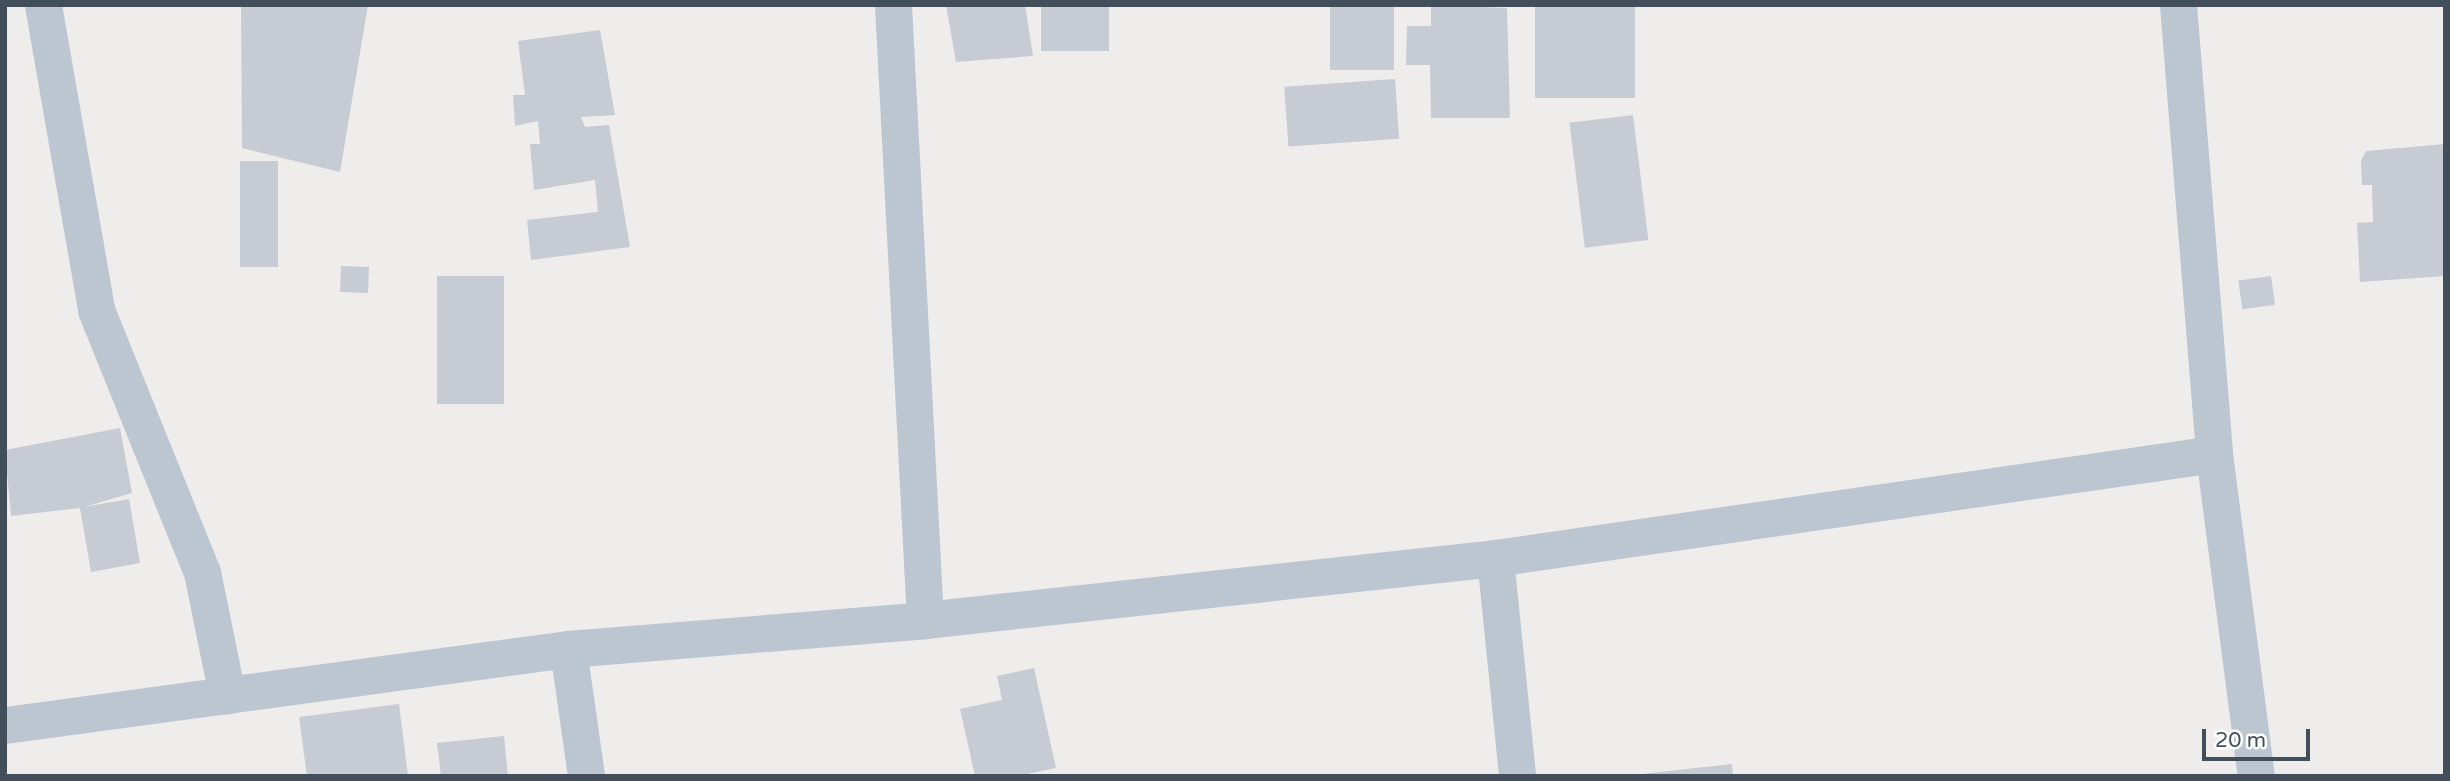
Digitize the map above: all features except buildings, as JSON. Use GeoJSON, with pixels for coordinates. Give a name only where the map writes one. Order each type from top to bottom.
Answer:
{"type":"FeatureCollection","features":[{"type":"Feature","properties":{"kind":"street"},"geometry":{"type":"LineString","coordinates":[[43,5],[96,310],[202,572],[227,695]]}},
{"type":"Feature","properties":{"kind":"street"},"geometry":{"type":"LineString","coordinates":[[894,5],[925,620]]}},
{"type":"Feature","properties":{"kind":"street"},"geometry":{"type":"LineString","coordinates":[[2178,5],[2214,454],[2256,776]]}},
{"type":"Feature","properties":{"kind":"street"},"geometry":{"type":"LineString","coordinates":[[5,725],[568,649],[925,620],[1495,558],[2214,454]]}},
{"type":"Feature","properties":{"kind":"street"},"geometry":{"type":"LineString","coordinates":[[1495,558],[1517,776]]}},
{"type":"Feature","properties":{"kind":"street"},"geometry":{"type":"LineString","coordinates":[[568,649],[586,776]]}}]}
